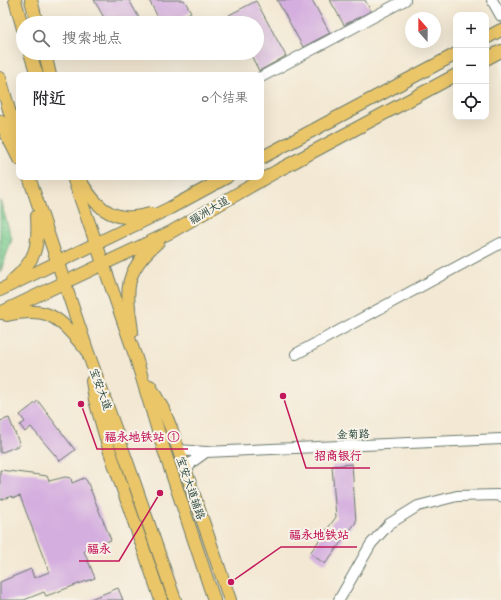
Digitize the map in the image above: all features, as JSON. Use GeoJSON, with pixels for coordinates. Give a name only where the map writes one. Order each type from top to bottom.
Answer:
{"type":"FeatureCollection","features":[{"type":"Feature","properties":{"kind":"main road"},"geometry":{"type":"LineString","coordinates":[[15,0],[19,16]]}},
{"type":"Feature","properties":{"kind":"main road"},"geometry":{"type":"LineString","coordinates":[[31,0],[35,16]]}},
{"type":"Feature","properties":{"kind":"main road"},"geometry":{"type":"LineString","coordinates":[[489,36],[501,30]]}},
{"type":"Feature","properties":{"kind":"main road"},"geometry":{"type":"LineString","coordinates":[[489,57],[501,51]]}},
{"type":"Feature","properties":{"kind":"main road"},"geometry":{"type":"LineString","coordinates":[[264,156],[453,56]]}},
{"type":"Feature","properties":{"kind":"main road"},"geometry":{"type":"LineString","coordinates":[[32,60],[36,72]]}},
{"type":"Feature","properties":{"kind":"main road"},"geometry":{"type":"LineString","coordinates":[[47,60],[49,72]]}},
{"type":"Feature","properties":{"kind":"main road","name":"福洲大道"},"geometry":{"type":"LineString","coordinates":[[264,178],[453,77]]}},
{"type":"Feature","properties":{"kind":"main road"},"geometry":{"type":"LineString","coordinates":[[0,78],[16,134]]}},
{"type":"Feature","properties":{"kind":"main road"},"geometry":{"type":"LineString","coordinates":[[0,120],[16,153]]}},
{"type":"Feature","properties":{"kind":"main road"},"geometry":{"type":"LineString","coordinates":[[0,290],[13,281],[28,266],[34,254],[38,225],[34,193],[29,180]]}},
{"type":"Feature","properties":{"kind":"main road"},"geometry":{"type":"LineString","coordinates":[[74,180],[136,358],[163,447],[214,600]]}},
{"type":"Feature","properties":{"kind":"main road"},"geometry":{"type":"LineString","coordinates":[[80,180],[95,201],[102,208],[116,216],[138,216],[170,208]]}},
{"type":"Feature","properties":{"kind":"main road","name":"福洲大道"},"geometry":{"type":"LineString","coordinates":[[0,290],[170,208],[221,180]]}},
{"type":"Feature","properties":{"kind":"main road","name":"福洲大道"},"geometry":{"type":"LineString","coordinates":[[0,314],[171,232],[261,180]]}},
{"type":"Feature","properties":{"kind":"main road","name":"宝安大道"},"geometry":{"type":"LineString","coordinates":[[34,193],[87,350],[130,467],[175,600]]}},
{"type":"Feature","properties":{"kind":"main road"},"geometry":{"type":"LineString","coordinates":[[136,358],[129,309],[128,286],[130,278],[142,257],[171,232]]}},
{"type":"Feature","properties":{"kind":"main road"},"geometry":{"type":"LineString","coordinates":[[0,317],[23,312],[44,313],[57,319],[63,324],[87,350],[95,400],[100,420],[160,600]]}},
{"type":"Feature","properties":{"kind":"main road","name":"宝安大道辅路"},"geometry":{"type":"LineString","coordinates":[[136,358],[163,409],[230,600]]}},
{"type":"Feature","properties":{"kind":"street"},"geometry":{"type":"LineString","coordinates":[[264,75],[405,0]]}},
{"type":"Feature","properties":{"kind":"street"},"geometry":{"type":"LineString","coordinates":[[492,0],[501,16]]}},
{"type":"Feature","properties":{"kind":"street"},"geometry":{"type":"LineString","coordinates":[[296,354],[501,243]]}},
{"type":"Feature","properties":{"kind":"street","name":"金菊路"},"geometry":{"type":"LineString","coordinates":[[178,450],[206,452],[501,439]]}},
{"type":"Feature","properties":{"kind":"street"},"geometry":{"type":"LineString","coordinates":[[186,471],[192,462],[206,452]]}},
{"type":"Feature","properties":{"kind":"street"},"geometry":{"type":"LineString","coordinates":[[339,600],[372,544],[389,524],[418,506],[458,496],[501,496]]}},
{"type":"Feature","properties":{"kind":"green space"},"geometry":{"type":"Polygon","coordinates":[[[0,200],[12,239],[0,273],[0,200]]]}},
{"type":"Feature","properties":{"kind":"building"},"geometry":{"type":"Polygon","coordinates":[[[94,0],[129,0],[138,16],[103,16],[94,0]]]}},
{"type":"Feature","properties":{"kind":"building"},"geometry":{"type":"Polygon","coordinates":[[[149,0],[184,0],[191,12],[184,16],[157,16],[149,0]]]}},
{"type":"Feature","properties":{"kind":"building"},"geometry":{"type":"Polygon","coordinates":[[[277,0],[312,0],[330,33],[303,47],[277,0]]]}},
{"type":"Feature","properties":{"kind":"building"},"geometry":{"type":"Polygon","coordinates":[[[330,0],[365,0],[371,11],[344,25],[330,0]]]}},
{"type":"Feature","properties":{"kind":"building"},"geometry":{"type":"Polygon","coordinates":[[[256,1],[286,56],[259,71],[254,60],[264,60],[264,16],[229,15],[256,1]]]}},
{"type":"Feature","properties":{"kind":"building"},"geometry":{"type":"Polygon","coordinates":[[[38,401],[75,450],[60,461],[31,427],[25,432],[20,425],[25,422],[20,415],[38,401]]]}},
{"type":"Feature","properties":{"kind":"building"},"geometry":{"type":"Polygon","coordinates":[[[9,418],[20,445],[0,453],[0,421],[9,418]]]}},
{"type":"Feature","properties":{"kind":"building"},"geometry":{"type":"Polygon","coordinates":[[[352,464],[356,522],[325,564],[310,553],[336,517],[332,466],[352,464]]]}},
{"type":"Feature","properties":{"kind":"building"},"geometry":{"type":"Polygon","coordinates":[[[0,470],[47,476],[49,481],[65,477],[71,478],[72,483],[84,478],[87,481],[111,540],[84,551],[95,578],[46,596],[44,592],[24,600],[0,600],[0,582],[31,569],[34,578],[49,572],[20,496],[13,498],[12,496],[0,500],[0,470]]]}},
{"type":"Feature","properties":{"kind":"building"},"geometry":{"type":"Polygon","coordinates":[[[118,588],[123,600],[88,600],[118,588]]]}},
{"type":"Feature","properties":{"kind":"place","name":"招商银行"},"geometry":{"type":"Point","coordinates":[283,396]}},
{"type":"Feature","properties":{"kind":"place","name":"福永地铁站 ①"},"geometry":{"type":"Point","coordinates":[81,404]}},
{"type":"Feature","properties":{"kind":"place","name":"福永"},"geometry":{"type":"Point","coordinates":[160,493]}},
{"type":"Feature","properties":{"kind":"place","name":"福永地铁站"},"geometry":{"type":"Point","coordinates":[231,582]}}]}
